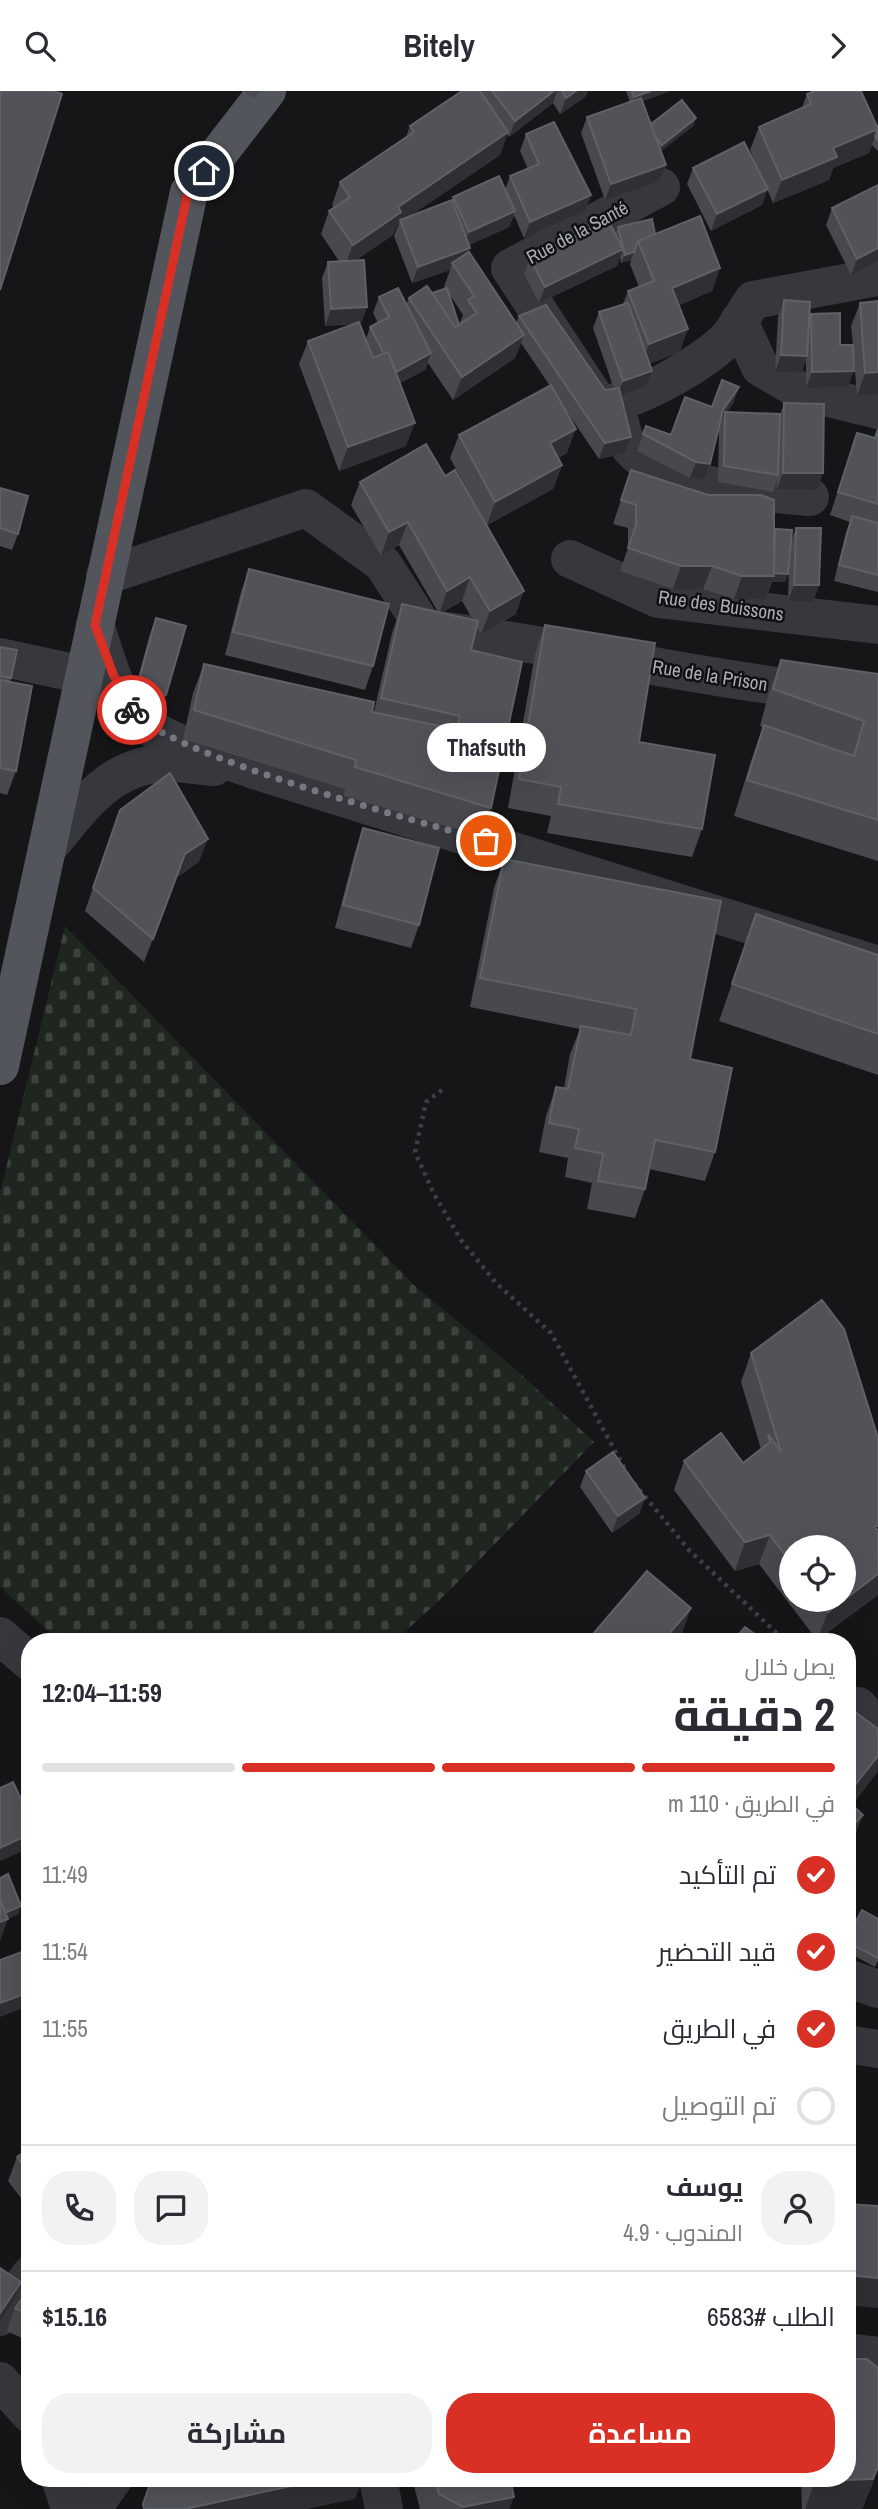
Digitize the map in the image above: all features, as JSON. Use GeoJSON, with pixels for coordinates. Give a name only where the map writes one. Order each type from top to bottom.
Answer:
{"type":"FeatureCollection","features":[{"type":"Feature","properties":{"kind":"main road"},"geometry":{"type":"LineString","coordinates":[[0,1066],[188,192],[267,91]]}},
{"type":"Feature","properties":{"kind":"street","name":"Rue de la Santé"},"geometry":{"type":"LineString","coordinates":[[616,404],[599,404],[510,268],[661,187]]}},
{"type":"Feature","properties":{"kind":"street"},"geometry":{"type":"LineString","coordinates":[[810,497],[741,491],[689,481],[636,455],[626,442],[616,404],[672,377],[725,341],[753,300],[878,277]]}},
{"type":"Feature","properties":{"kind":"street"},"geometry":{"type":"LineString","coordinates":[[739,321],[760,367],[800,391],[878,410]]}},
{"type":"Feature","properties":{"kind":"street","name":"Rue de la Prison"},"geometry":{"type":"LineString","coordinates":[[100,600],[306,509],[383,564],[424,628],[513,639],[625,662],[794,688],[878,692]]}},
{"type":"Feature","properties":{"kind":"street","name":"Rue des Buissons"},"geometry":{"type":"LineString","coordinates":[[570,559],[658,599],[878,625]]}},
{"type":"Feature","properties":{"kind":"street"},"geometry":{"type":"LineString","coordinates":[[100,600],[121,694],[140,720],[176,741],[254,770],[878,965]]}},
{"type":"Feature","properties":{"kind":"street"},"geometry":{"type":"LineString","coordinates":[[0,657],[84,675]]}},
{"type":"Feature","properties":{"kind":"street"},"geometry":{"type":"LineString","coordinates":[[47,849],[91,796],[115,775],[164,763],[254,770]]}},
{"type":"Feature","properties":{"kind":"street"},"geometry":{"type":"LineString","coordinates":[[0,1636],[21,1654]]}},
{"type":"Feature","properties":{"kind":"street"},"geometry":{"type":"LineString","coordinates":[[856,1981],[878,1989]]}},
{"type":"Feature","properties":{"kind":"street"},"geometry":{"type":"LineString","coordinates":[[856,2045],[878,2049]]}},
{"type":"Feature","properties":{"kind":"street"},"geometry":{"type":"LineString","coordinates":[[0,2317],[21,2288]]}},
{"type":"Feature","properties":{"kind":"street"},"geometry":{"type":"LineString","coordinates":[[856,2353],[878,2356]]}},
{"type":"Feature","properties":{"kind":"street"},"geometry":{"type":"LineString","coordinates":[[0,2381],[21,2404]]}},
{"type":"Feature","properties":{"kind":"street"},"geometry":{"type":"LineString","coordinates":[[63,2487],[70,2509]]}},
{"type":"Feature","properties":{"kind":"street"},"geometry":{"type":"LineString","coordinates":[[92,2509],[108,2487]]}},
{"type":"Feature","properties":{"kind":"street"},"geometry":{"type":"LineString","coordinates":[[380,2487],[384,2509]]}},
{"type":"Feature","properties":{"kind":"path"},"geometry":{"type":"LineString","coordinates":[[442,1090],[426,1102],[415,1152],[434,1194],[461,1240],[496,1283],[551,1333],[629,1477],[690,1550],[777,1633]]}},
{"type":"Feature","properties":{"kind":"green space"},"geometry":{"type":"Polygon","coordinates":[[[65,926],[415,1286],[515,1369],[594,1442],[448,1592],[404,1633],[50,1633],[0,1587],[0,1193],[65,926]]]}},
{"type":"Feature","properties":{"kind":"building"},"geometry":{"type":"Polygon","coordinates":[[[0,91],[53,91],[62,94],[0,290],[0,91]]]}},
{"type":"Feature","properties":{"kind":"building"},"geometry":{"type":"Polygon","coordinates":[[[462,91],[480,91],[508,132],[398,207],[401,212],[353,245],[329,211],[350,197],[340,182],[414,132],[410,126],[462,91]]]}},
{"type":"Feature","properties":{"kind":"building"},"geometry":{"type":"Polygon","coordinates":[[[492,91],[554,91],[515,121],[492,91]]]}},
{"type":"Feature","properties":{"kind":"building"},"geometry":{"type":"Polygon","coordinates":[[[562,91],[576,91],[566,98],[562,91]]]}},
{"type":"Feature","properties":{"kind":"building"},"geometry":{"type":"Polygon","coordinates":[[[632,91],[651,91],[634,97],[632,91]]]}},
{"type":"Feature","properties":{"kind":"building"},"geometry":{"type":"Polygon","coordinates":[[[815,91],[861,91],[878,129],[833,148],[837,157],[782,180],[759,127],[811,104],[807,94],[815,91]]]}},
{"type":"Feature","properties":{"kind":"building"},"geometry":{"type":"Polygon","coordinates":[[[641,98],[666,165],[611,184],[587,117],[641,98]]]}},
{"type":"Feature","properties":{"kind":"building"},"geometry":{"type":"Polygon","coordinates":[[[682,100],[696,118],[662,145],[651,124],[682,100]]]}},
{"type":"Feature","properties":{"kind":"building"},"geometry":{"type":"Polygon","coordinates":[[[554,122],[591,195],[530,222],[510,176],[539,164],[526,134],[554,122]]]}},
{"type":"Feature","properties":{"kind":"building"},"geometry":{"type":"Polygon","coordinates":[[[744,142],[768,189],[717,214],[693,168],[744,142]]]}},
{"type":"Feature","properties":{"kind":"building"},"geometry":{"type":"Polygon","coordinates":[[[499,176],[515,211],[469,232],[453,197],[499,176]]]}},
{"type":"Feature","properties":{"kind":"building"},"geometry":{"type":"Polygon","coordinates":[[[878,185],[878,248],[857,259],[832,208],[878,185]]]}},
{"type":"Feature","properties":{"kind":"building"},"geometry":{"type":"Polygon","coordinates":[[[452,200],[470,248],[418,267],[400,220],[452,200]]]}},
{"type":"Feature","properties":{"kind":"building"},"geometry":{"type":"Polygon","coordinates":[[[700,216],[720,268],[672,288],[688,329],[649,344],[628,291],[654,281],[638,241],[700,216]]]}},
{"type":"Feature","properties":{"kind":"building"},"geometry":{"type":"Polygon","coordinates":[[[652,219],[655,234],[638,241],[634,252],[625,255],[618,227],[652,219]]]}},
{"type":"Feature","properties":{"kind":"building"},"geometry":{"type":"Polygon","coordinates":[[[608,220],[623,249],[545,287],[530,258],[608,220]]]}},
{"type":"Feature","properties":{"kind":"building"},"geometry":{"type":"Polygon","coordinates":[[[469,252],[524,335],[462,377],[409,298],[427,286],[455,327],[477,313],[468,300],[474,296],[452,263],[469,252]]]}},
{"type":"Feature","properties":{"kind":"building"},"geometry":{"type":"Polygon","coordinates":[[[364,260],[367,307],[331,309],[328,262],[364,260]]]}},
{"type":"Feature","properties":{"kind":"building"},"geometry":{"type":"Polygon","coordinates":[[[398,288],[431,353],[396,372],[388,352],[384,354],[370,327],[389,317],[379,297],[398,288]]]}},
{"type":"Feature","properties":{"kind":"building"},"geometry":{"type":"Polygon","coordinates":[[[447,288],[459,325],[455,327],[432,293],[447,288]]]}},
{"type":"Feature","properties":{"kind":"building"},"geometry":{"type":"Polygon","coordinates":[[[784,300],[810,302],[807,356],[781,355],[784,300]]]}},
{"type":"Feature","properties":{"kind":"building"},"geometry":{"type":"Polygon","coordinates":[[[878,301],[878,372],[865,373],[860,303],[878,301]]]}},
{"type":"Feature","properties":{"kind":"building"},"geometry":{"type":"Polygon","coordinates":[[[628,303],[652,371],[623,381],[599,312],[628,303]]]}},
{"type":"Feature","properties":{"kind":"building"},"geometry":{"type":"Polygon","coordinates":[[[546,305],[605,390],[619,388],[631,437],[605,443],[519,316],[546,305]]]}},
{"type":"Feature","properties":{"kind":"building"},"geometry":{"type":"Polygon","coordinates":[[[840,313],[840,345],[853,345],[854,371],[812,372],[811,314],[840,313]]]}},
{"type":"Feature","properties":{"kind":"building"},"geometry":{"type":"Polygon","coordinates":[[[359,322],[373,358],[388,352],[415,423],[348,447],[308,341],[359,322]]]}},
{"type":"Feature","properties":{"kind":"building"},"geometry":{"type":"Polygon","coordinates":[[[722,380],[739,387],[723,410],[710,464],[696,462],[643,434],[646,426],[671,435],[685,397],[712,407],[722,380]]]}},
{"type":"Feature","properties":{"kind":"building"},"geometry":{"type":"Polygon","coordinates":[[[551,385],[576,429],[550,443],[562,465],[495,502],[459,435],[551,385]]]}},
{"type":"Feature","properties":{"kind":"building"},"geometry":{"type":"Polygon","coordinates":[[[784,403],[824,404],[823,473],[783,473],[784,403]]]}},
{"type":"Feature","properties":{"kind":"building"},"geometry":{"type":"Polygon","coordinates":[[[725,412],[780,414],[778,475],[724,466],[725,412]]]}},
{"type":"Feature","properties":{"kind":"building"},"geometry":{"type":"Polygon","coordinates":[[[878,429],[878,504],[838,492],[857,433],[875,438],[878,429]]]}},
{"type":"Feature","properties":{"kind":"building"},"geometry":{"type":"Polygon","coordinates":[[[426,444],[445,476],[455,470],[524,591],[490,611],[470,577],[447,591],[408,522],[389,532],[360,482],[426,444]]]}},
{"type":"Feature","properties":{"kind":"building"},"geometry":{"type":"Polygon","coordinates":[[[631,470],[708,495],[761,495],[774,500],[774,576],[742,576],[712,566],[681,566],[628,548],[636,525],[636,505],[621,500],[631,470]]]}},
{"type":"Feature","properties":{"kind":"building"},"geometry":{"type":"Polygon","coordinates":[[[0,488],[28,496],[18,534],[0,528],[0,488]]]}},
{"type":"Feature","properties":{"kind":"building"},"geometry":{"type":"Polygon","coordinates":[[[852,516],[878,523],[878,575],[839,565],[852,516]]]}},
{"type":"Feature","properties":{"kind":"building"},"geometry":{"type":"Polygon","coordinates":[[[796,528],[821,528],[819,585],[794,585],[796,528]]]}},
{"type":"Feature","properties":{"kind":"building"},"geometry":{"type":"Polygon","coordinates":[[[775,529],[792,530],[788,574],[774,573],[775,529]]]}},
{"type":"Feature","properties":{"kind":"building"},"geometry":{"type":"Polygon","coordinates":[[[249,569],[389,604],[373,666],[233,632],[249,569]]]}},
{"type":"Feature","properties":{"kind":"building"},"geometry":{"type":"Polygon","coordinates":[[[402,604],[478,621],[471,650],[522,662],[491,808],[355,767],[356,760],[194,710],[204,664],[374,702],[372,712],[445,727],[441,745],[453,748],[460,716],[381,698],[402,604]]]}},
{"type":"Feature","properties":{"kind":"building"},"geometry":{"type":"Polygon","coordinates":[[[156,618],[186,626],[166,695],[137,687],[156,618]]]}},
{"type":"Feature","properties":{"kind":"building"},"geometry":{"type":"Polygon","coordinates":[[[545,625],[655,643],[639,742],[715,755],[702,829],[558,804],[561,787],[519,779],[545,625]]]}},
{"type":"Feature","properties":{"kind":"building"},"geometry":{"type":"Polygon","coordinates":[[[0,647],[17,650],[11,678],[0,676],[0,647]]]}},
{"type":"Feature","properties":{"kind":"building"},"geometry":{"type":"Polygon","coordinates":[[[781,660],[878,674],[878,820],[747,780],[764,725],[854,756],[864,721],[773,689],[781,660]]]}},
{"type":"Feature","properties":{"kind":"building"},"geometry":{"type":"Polygon","coordinates":[[[0,680],[32,686],[16,771],[0,768],[0,680]]]}},
{"type":"Feature","properties":{"kind":"building"},"geometry":{"type":"Polygon","coordinates":[[[170,773],[208,839],[185,854],[153,939],[93,888],[120,810],[170,773]]]}},
{"type":"Feature","properties":{"kind":"building"},"geometry":{"type":"Polygon","coordinates":[[[363,828],[439,848],[419,925],[343,905],[363,828]]]}},
{"type":"Feature","properties":{"kind":"building"},"geometry":{"type":"Polygon","coordinates":[[[504,859],[721,901],[690,1059],[732,1068],[715,1152],[655,1140],[645,1189],[598,1181],[603,1154],[575,1148],[579,1129],[549,1123],[556,1087],[568,1089],[581,1026],[631,1035],[636,1009],[480,978],[504,859]]]}},
{"type":"Feature","properties":{"kind":"building"},"geometry":{"type":"Polygon","coordinates":[[[756,914],[878,955],[878,1034],[732,984],[756,914]]]}},
{"type":"Feature","properties":{"kind":"building"},"geometry":{"type":"Polygon","coordinates":[[[822,1300],[844,1329],[878,1438],[878,1526],[875,1527],[878,1531],[878,1574],[856,1591],[856,1535],[779,1535],[779,1547],[770,1535],[745,1542],[684,1461],[721,1433],[743,1463],[770,1442],[768,1434],[781,1452],[751,1353],[822,1300]]]}},
{"type":"Feature","properties":{"kind":"building"},"geometry":{"type":"Polygon","coordinates":[[[613,1452],[645,1498],[618,1516],[586,1471],[613,1452]]]}},
{"type":"Feature","properties":{"kind":"building"},"geometry":{"type":"Polygon","coordinates":[[[647,1571],[691,1608],[670,1633],[594,1633],[647,1571]]]}},
{"type":"Feature","properties":{"kind":"building"},"geometry":{"type":"Polygon","coordinates":[[[745,1627],[753,1633],[740,1633],[745,1627]]]}},
{"type":"Feature","properties":{"kind":"building"},"geometry":{"type":"Polygon","coordinates":[[[856,1713],[878,1729],[878,1756],[856,1784],[856,1713]]]}},
{"type":"Feature","properties":{"kind":"building"},"geometry":{"type":"Polygon","coordinates":[[[13,1782],[21,1799],[21,1838],[0,1848],[0,1788],[13,1782]]]}},
{"type":"Feature","properties":{"kind":"building"},"geometry":{"type":"Polygon","coordinates":[[[856,1808],[863,1815],[856,1822],[856,1808]]]}},
{"type":"Feature","properties":{"kind":"building"},"geometry":{"type":"Polygon","coordinates":[[[8,1874],[21,1906],[5,1913],[0,1899],[0,1878],[8,1874]]]}},
{"type":"Feature","properties":{"kind":"building"},"geometry":{"type":"Polygon","coordinates":[[[0,1899],[8,1919],[0,1922],[0,1899]]]}},
{"type":"Feature","properties":{"kind":"building"},"geometry":{"type":"Polygon","coordinates":[[[862,1910],[878,1919],[878,1958],[856,1947],[856,1921],[862,1910]]]}},
{"type":"Feature","properties":{"kind":"building"},"geometry":{"type":"Polygon","coordinates":[[[21,1952],[21,1995],[0,2003],[0,1960],[21,1952]]]}},
{"type":"Feature","properties":{"kind":"building"},"geometry":{"type":"Polygon","coordinates":[[[856,2205],[878,2206],[878,2278],[856,2276],[856,2205]]]}},
{"type":"Feature","properties":{"kind":"building"},"geometry":{"type":"Polygon","coordinates":[[[0,2268],[21,2282],[0,2313],[0,2268]]]}},
{"type":"Feature","properties":{"kind":"building"},"geometry":{"type":"Polygon","coordinates":[[[21,2300],[21,2311],[15,2308],[21,2300]]]}},
{"type":"Feature","properties":{"kind":"building"},"geometry":{"type":"Polygon","coordinates":[[[856,2359],[867,2359],[878,2368],[878,2467],[873,2479],[856,2480],[856,2359]]]}},
{"type":"Feature","properties":{"kind":"building"},"geometry":{"type":"Polygon","coordinates":[[[149,2487],[286,2487],[185,2509],[144,2509],[149,2487]]]}},
{"type":"Feature","properties":{"kind":"building"},"geometry":{"type":"Polygon","coordinates":[[[437,2487],[512,2487],[514,2497],[463,2507],[439,2494],[437,2487]]]}},
{"type":"Feature","properties":{"kind":"way so far"},"geometry":{"type":"LineString","coordinates":[[132,710],[140,720],[176,741],[254,770],[486,841]]}},
{"type":"Feature","properties":{"kind":"place","name":"Thafsuth"},"geometry":{"type":"Point","coordinates":[486,841]}},
{"type":"Feature","properties":{"kind":"route"},"geometry":{"type":"LineString","coordinates":[[132,710],[121,694],[95,625],[188,192],[204,171]]}}]}
